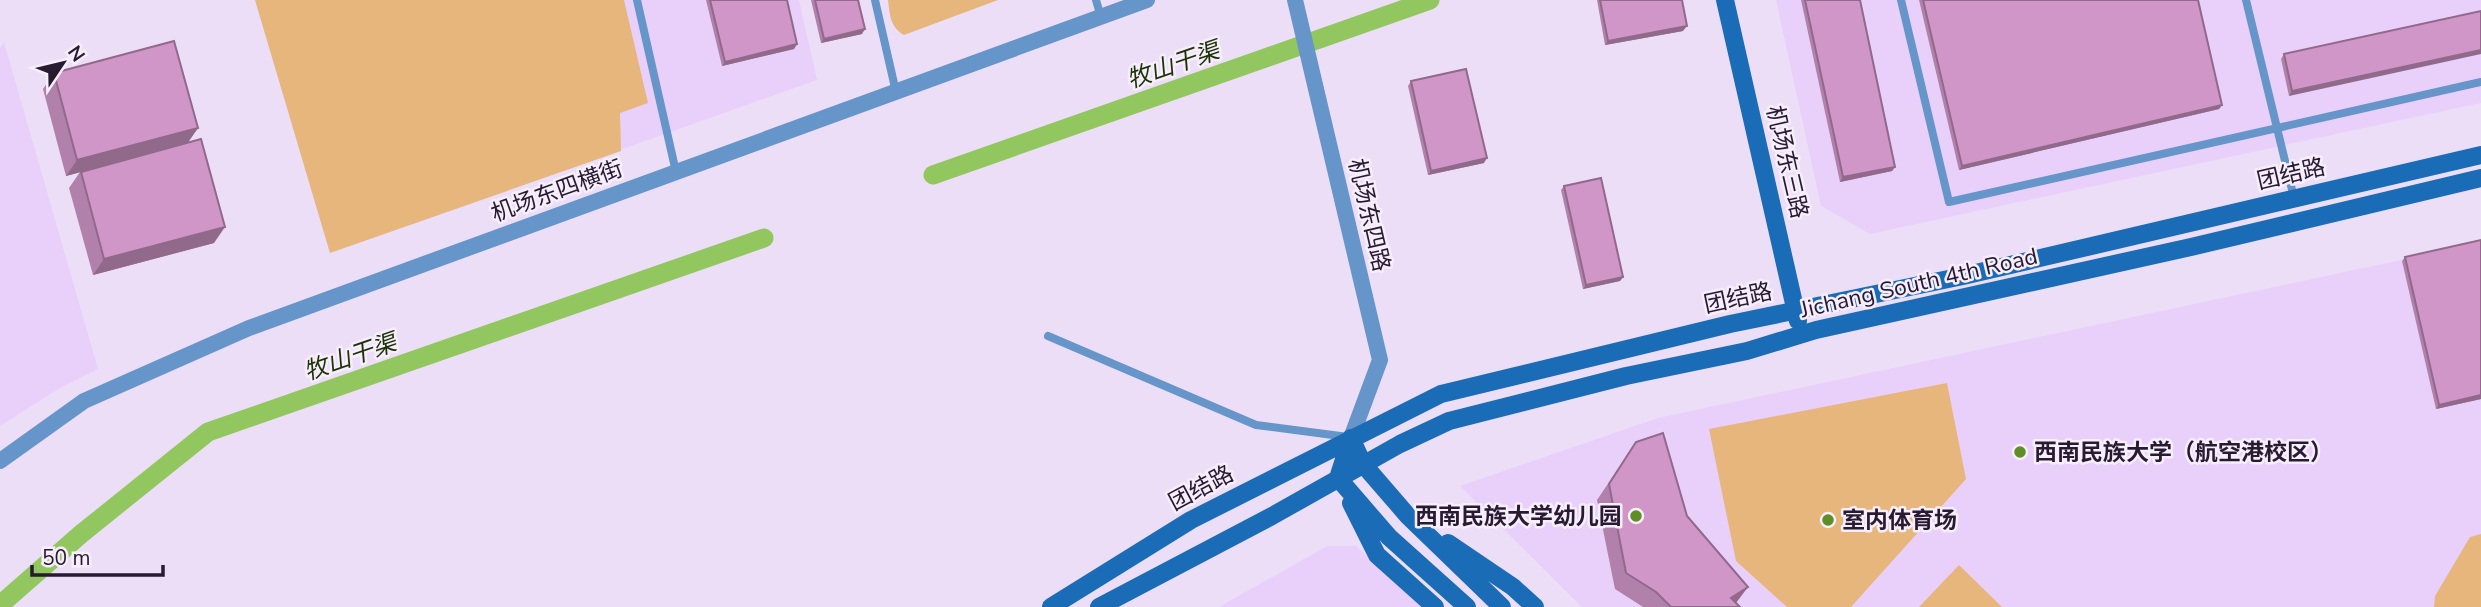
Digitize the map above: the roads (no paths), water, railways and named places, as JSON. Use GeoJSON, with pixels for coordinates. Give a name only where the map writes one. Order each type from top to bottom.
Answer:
{"type":"FeatureCollection","features":[{"type":"Feature","properties":{"kind":"main road","name":"机场东三路"},"geometry":{"type":"LineString","coordinates":[[1725,0],[1801,335]]}},
{"type":"Feature","properties":{"kind":"main road","name":"团结路"},"geometry":{"type":"LineString","coordinates":[[1051,607],[1191,520],[1441,394],[1730,324],[1963,276],[2481,155]]}},
{"type":"Feature","properties":{"kind":"main road","name":"Jichang South 4th Road"},"geometry":{"type":"LineString","coordinates":[[1338,478],[1449,421],[1626,376],[1747,351],[1801,335],[2481,178]]}},
{"type":"Feature","properties":{"kind":"main road"},"geometry":{"type":"LineString","coordinates":[[1351,438],[1363,464],[1408,516],[1502,607]]}},
{"type":"Feature","properties":{"kind":"main road"},"geometry":{"type":"LineString","coordinates":[[1099,607],[1338,478],[1351,438]]}},
{"type":"Feature","properties":{"kind":"main road"},"geometry":{"type":"LineString","coordinates":[[1338,478],[1377,555],[1435,607]]}},
{"type":"Feature","properties":{"kind":"main road"},"geometry":{"type":"LineString","coordinates":[[1338,478],[1390,537],[1467,607]]}},
{"type":"Feature","properties":{"kind":"main road"},"geometry":{"type":"LineString","coordinates":[[1408,516],[1513,587],[1535,607]]}},
{"type":"Feature","properties":{"kind":"street","name":"机场东四横街"},"geometry":{"type":"LineString","coordinates":[[0,461],[84,401],[249,328],[1147,0]]}},
{"type":"Feature","properties":{"kind":"street","name":"机场东四路"},"geometry":{"type":"LineString","coordinates":[[1295,0],[1380,360],[1351,438]]}},
{"type":"Feature","properties":{"kind":"lane"},"geometry":{"type":"LineString","coordinates":[[637,0],[676,172]]}},
{"type":"Feature","properties":{"kind":"lane"},"geometry":{"type":"LineString","coordinates":[[875,0],[896,92]]}},
{"type":"Feature","properties":{"kind":"lane"},"geometry":{"type":"LineString","coordinates":[[1096,0],[1101,17]]}},
{"type":"Feature","properties":{"kind":"lane"},"geometry":{"type":"LineString","coordinates":[[1901,0],[1949,202],[2481,82]]}},
{"type":"Feature","properties":{"kind":"lane"},"geometry":{"type":"LineString","coordinates":[[2246,0],[2294,198]]}},
{"type":"Feature","properties":{"kind":"lane"},"geometry":{"type":"LineString","coordinates":[[1048,336],[1256,425],[1351,438]]}},
{"type":"Feature","properties":{"kind":"waterway","name":"牧山干渠"},"geometry":{"type":"LineString","coordinates":[[933,175],[1430,0]]}},
{"type":"Feature","properties":{"kind":"waterway","name":"牧山干渠"},"geometry":{"type":"LineString","coordinates":[[0,605],[81,534],[208,432],[764,238]]}},
{"type":"Feature","properties":{"kind":"place","name":"西南民族大学（航空港校区）"},"geometry":{"type":"Point","coordinates":[2020,452]}},
{"type":"Feature","properties":{"kind":"place","name":"西南民族大学幼儿园"},"geometry":{"type":"Point","coordinates":[1636,516]}},
{"type":"Feature","properties":{"kind":"place","name":"室内体育场"},"geometry":{"type":"Point","coordinates":[1828,520]}}]}
